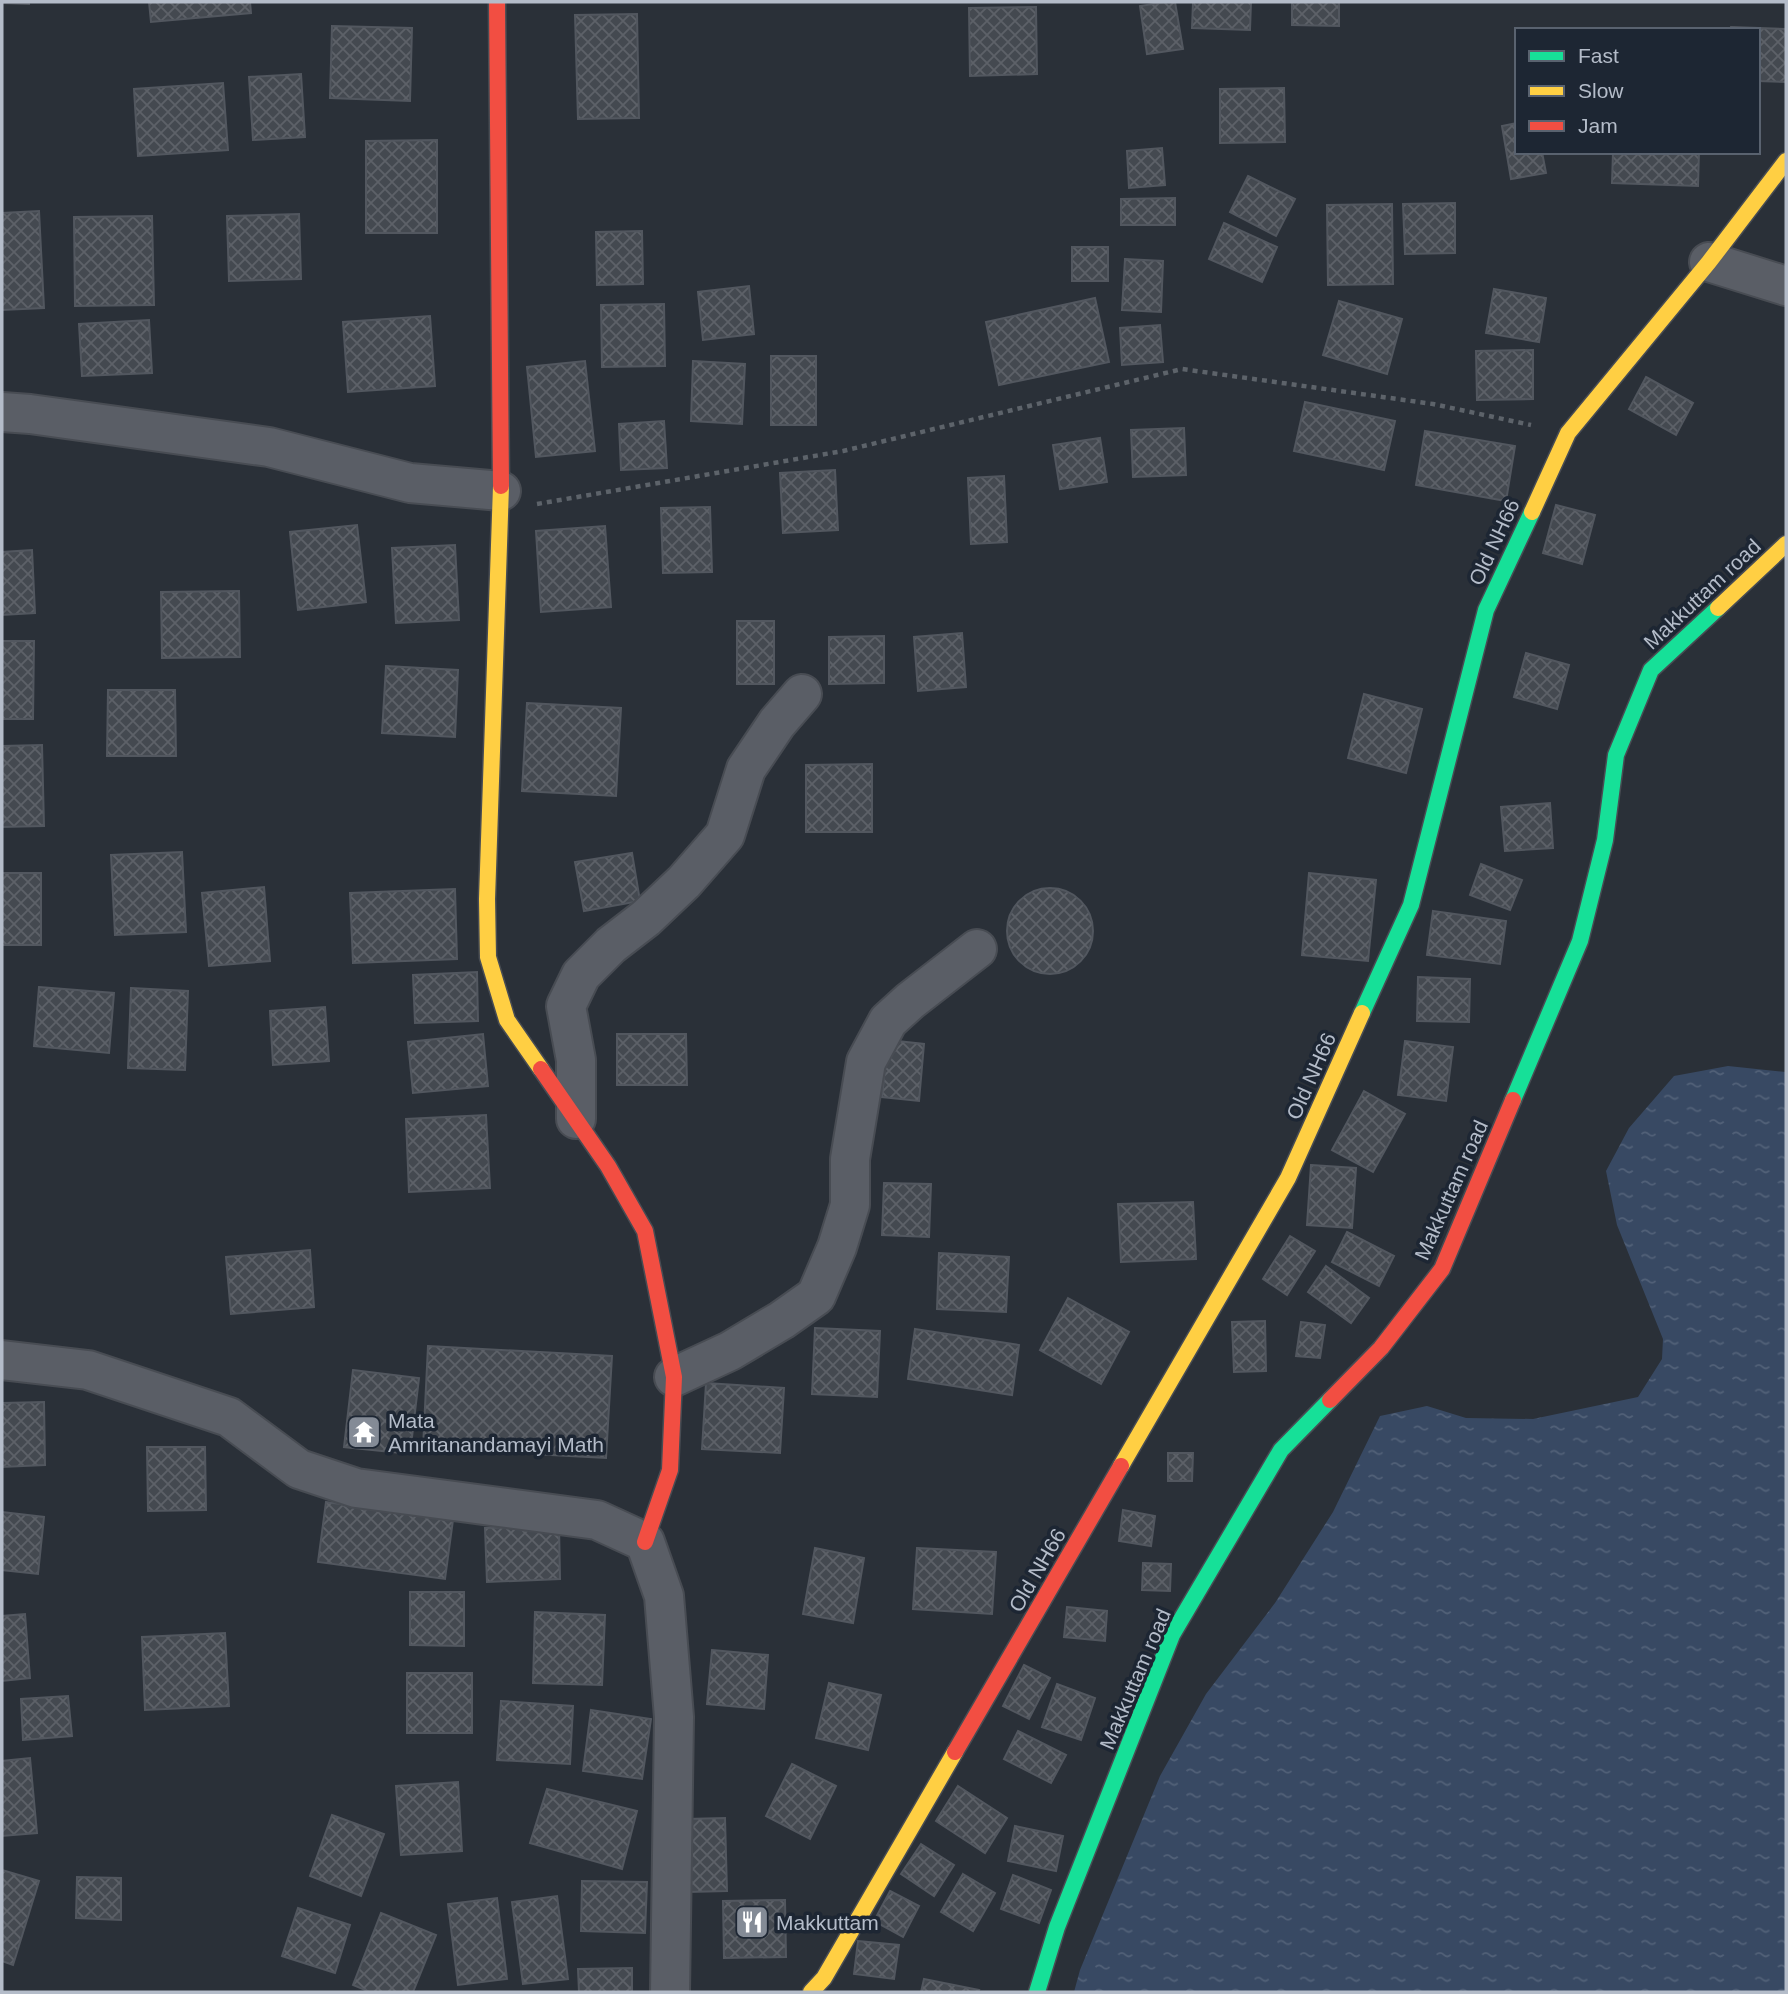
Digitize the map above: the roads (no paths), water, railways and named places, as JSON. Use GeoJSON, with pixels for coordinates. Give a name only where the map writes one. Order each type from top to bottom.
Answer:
{"type":"FeatureCollection","features":[{"type":"Feature","properties":{"kind":"street"},"geometry":{"type":"LineString","coordinates":[[498,2],[501,500],[487,899],[488,957],[507,1020],[608,1166],[645,1231],[674,1377],[670,1470],[645,1542],[664,1596],[674,1717],[670,1992]]}},
{"type":"Feature","properties":{"kind":"street","name":"Old NH66"},"geometry":{"type":"LineString","coordinates":[[811,1992],[824,1978],[1288,1178],[1411,905],[1486,610],[1568,433],[1709,262],[1786,161]]}},
{"type":"Feature","properties":{"kind":"street"},"geometry":{"type":"LineString","coordinates":[[1709,262],[1786,286]]}},
{"type":"Feature","properties":{"kind":"street"},"geometry":{"type":"LineString","coordinates":[[2,412],[269,447],[410,483],[501,500]]}},
{"type":"Feature","properties":{"kind":"street","name":"Makkuttam road"},"geometry":{"type":"LineString","coordinates":[[1037,1992],[1057,1927],[1172,1635],[1282,1450],[1381,1348],[1442,1269],[1580,941],[1605,840],[1616,755],[1651,670],[1786,544]]}},
{"type":"Feature","properties":{"kind":"street"},"geometry":{"type":"LineString","coordinates":[[576,1119],[576,1060],[566,1006],[581,975],[611,945],[646,918],[684,882],[726,835],[746,769],[777,723],[802,694]]}},
{"type":"Feature","properties":{"kind":"street"},"geometry":{"type":"LineString","coordinates":[[674,1377],[730,1351],[816,1296],[837,1247],[850,1205],[850,1159],[866,1062],[888,1021],[977,949]]}},
{"type":"Feature","properties":{"kind":"street"},"geometry":{"type":"LineString","coordinates":[[2,1360],[88,1370],[229,1417],[299,1469],[356,1488],[597,1520],[645,1542]]}},
{"type":"Feature","properties":{"kind":"water"},"geometry":{"type":"Polygon","coordinates":[[[1728,1066],[1786,1072],[1786,1992],[1074,1992],[1080,1970],[1160,1776],[1206,1694],[1275,1603],[1333,1512],[1380,1416],[1427,1406],[1466,1418],[1533,1419],[1638,1397],[1662,1359],[1663,1339],[1617,1225],[1606,1171],[1629,1128],[1674,1076],[1728,1066]]]}},
{"type":"Feature","properties":{"kind":"place","name":"Mata Amritanandamayi Math"},"geometry":{"type":"Point","coordinates":[364,1432]}},
{"type":"Feature","properties":{"kind":"place","name":"Makkuttam"},"geometry":{"type":"Point","coordinates":[752,1922]}}]}
